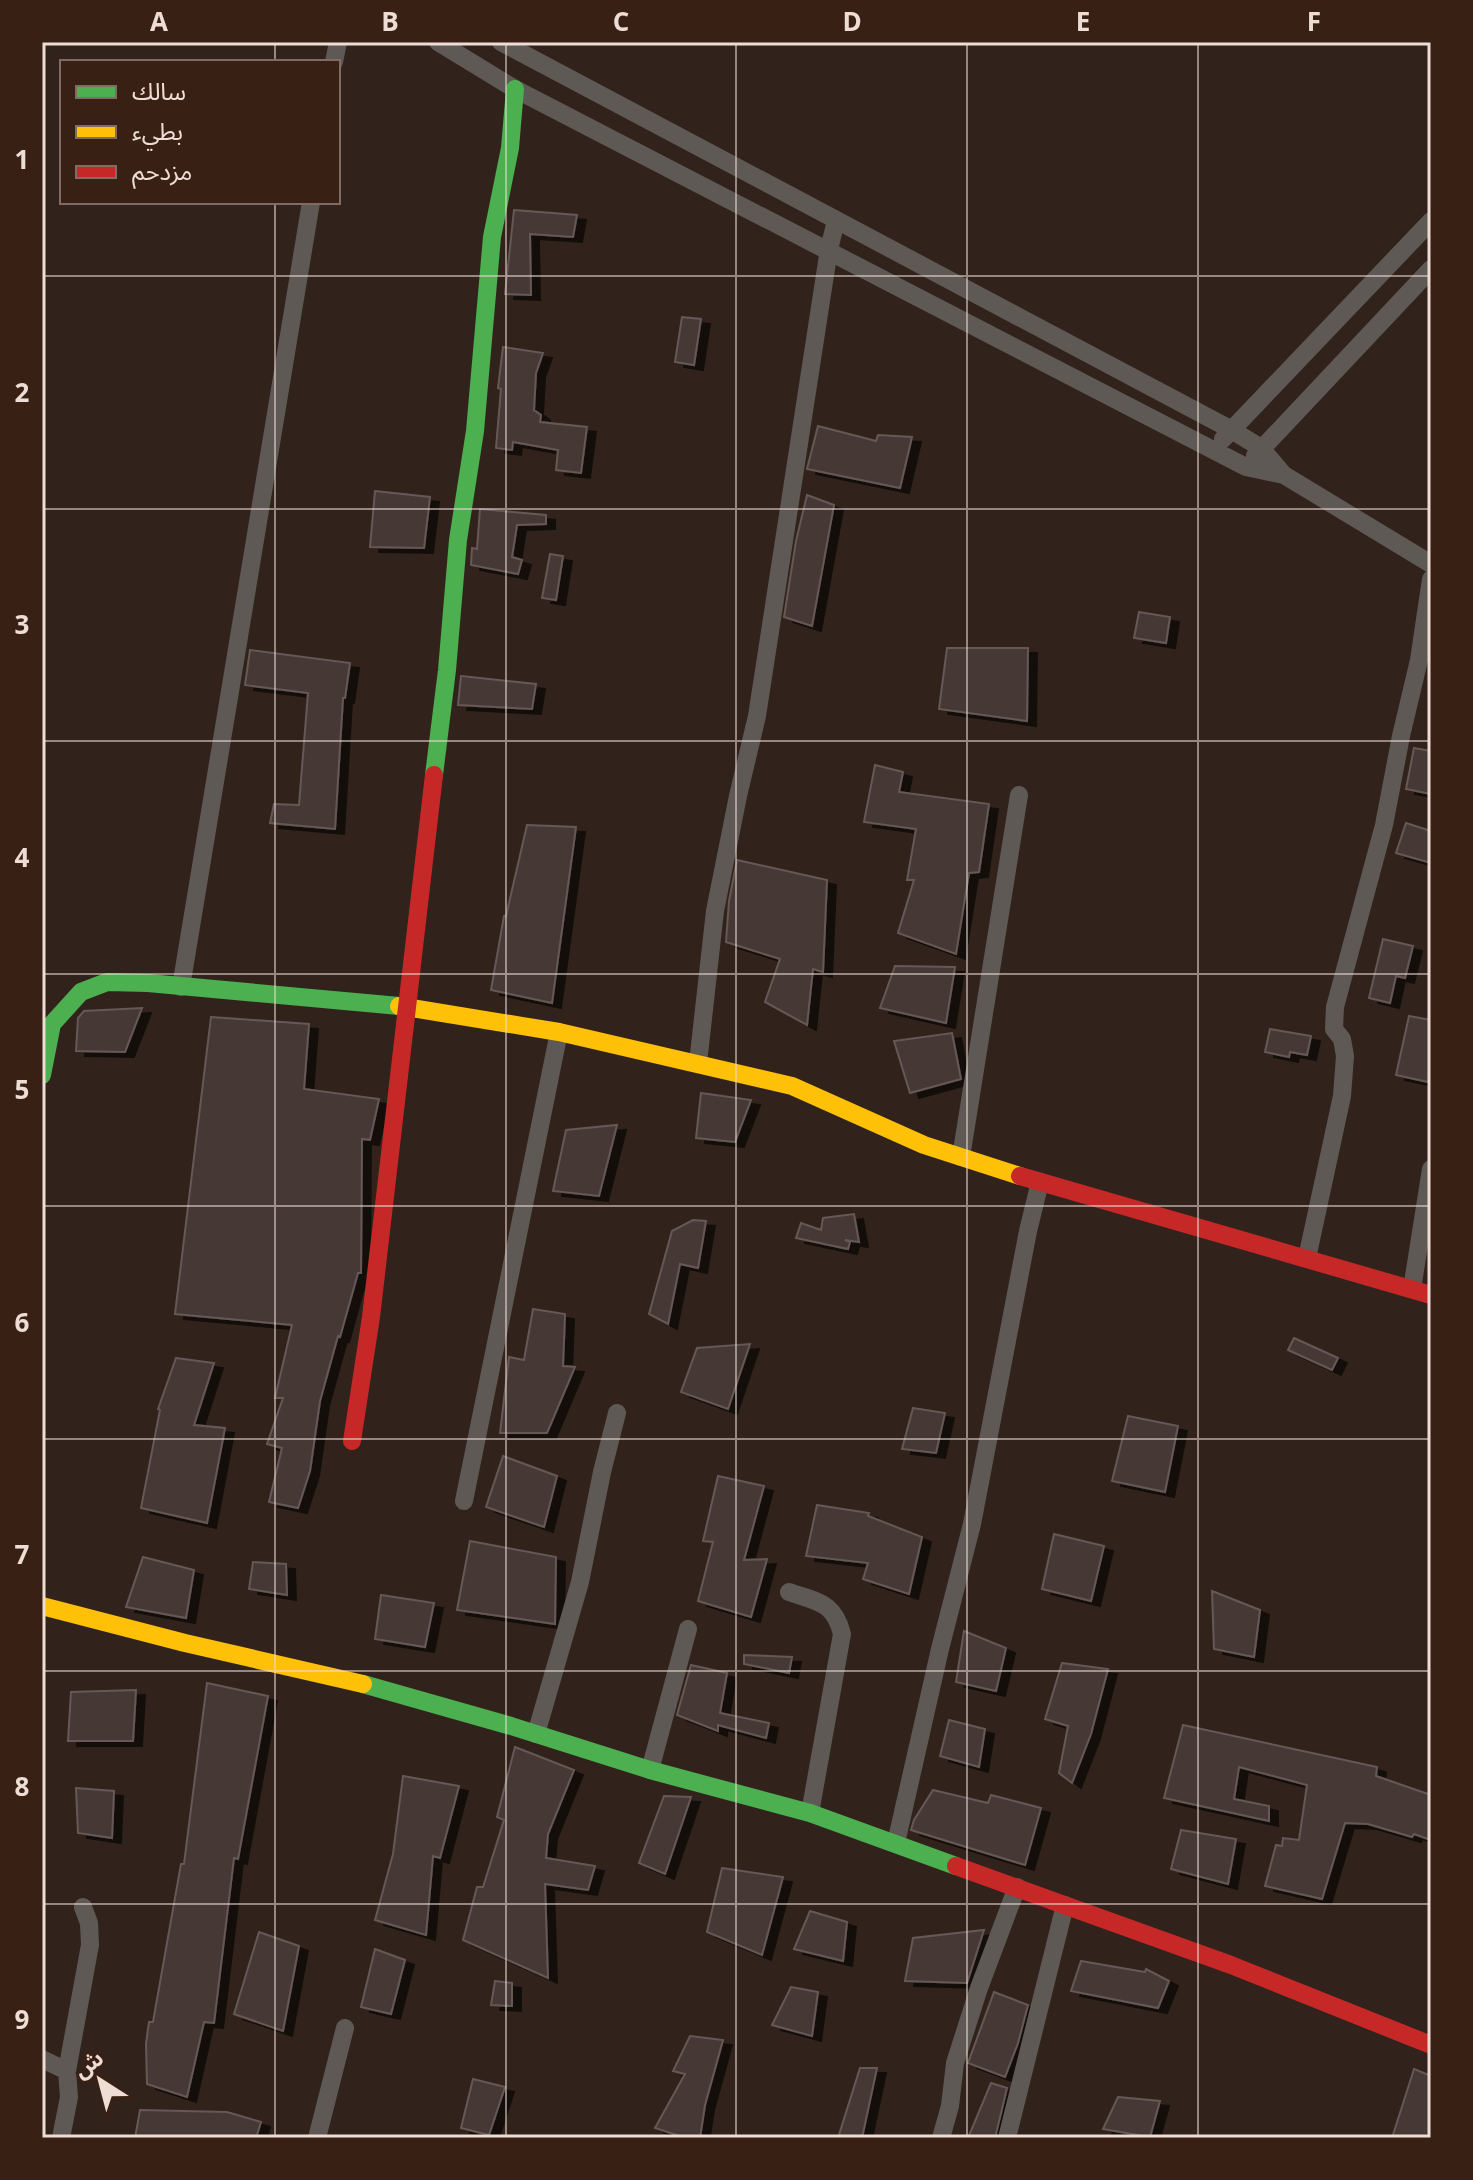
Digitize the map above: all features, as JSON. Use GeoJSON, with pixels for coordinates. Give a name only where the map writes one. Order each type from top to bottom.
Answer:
{"type":"FeatureCollection","features":[{"type":"Feature","properties":{"kind":"street"},"geometry":{"type":"LineString","coordinates":[[438,42],[515,89],[1214,451],[1246,467],[1284,475]]}},
{"type":"Feature","properties":{"kind":"street"},"geometry":{"type":"LineString","coordinates":[[501,42],[1230,429],[1261,448],[1284,475],[1431,564]]}},
{"type":"Feature","properties":{"kind":"street"},"geometry":{"type":"LineString","coordinates":[[352,1441],[371,1317],[447,670],[458,540],[475,431],[492,237],[510,148],[515,89]]}},
{"type":"Feature","properties":{"kind":"street"},"geometry":{"type":"LineString","coordinates":[[181,987],[311,204]]}},
{"type":"Feature","properties":{"kind":"street"},"geometry":{"type":"LineString","coordinates":[[698,1063],[715,911],[757,716],[829,249],[836,221]]}},
{"type":"Feature","properties":{"kind":"street"},"geometry":{"type":"LineString","coordinates":[[1214,451],[1230,429],[1431,221]]}},
{"type":"Feature","properties":{"kind":"street"},"geometry":{"type":"LineString","coordinates":[[1246,467],[1431,269]]}},
{"type":"Feature","properties":{"kind":"street"},"geometry":{"type":"LineString","coordinates":[[1307,1258],[1342,1096],[1345,1056],[1342,1039],[1334,1029],[1335,1007],[1384,825],[1419,660],[1431,579]]}},
{"type":"Feature","properties":{"kind":"street"},"geometry":{"type":"LineString","coordinates":[[961,1157],[1019,795]]}},
{"type":"Feature","properties":{"kind":"street"},"geometry":{"type":"LineString","coordinates":[[42,1075],[52,1024],[81,992],[107,982],[405,1007],[559,1032],[792,1086],[924,1145],[1040,1182],[1431,1295]]}},
{"type":"Feature","properties":{"kind":"street"},"geometry":{"type":"LineString","coordinates":[[464,1501],[559,1032]]}},
{"type":"Feature","properties":{"kind":"street"},"geometry":{"type":"LineString","coordinates":[[1412,1289],[1431,1169]]}},
{"type":"Feature","properties":{"kind":"street"},"geometry":{"type":"LineString","coordinates":[[896,1843],[972,1524],[1040,1182]]}},
{"type":"Feature","properties":{"kind":"street"},"geometry":{"type":"LineString","coordinates":[[536,1734],[580,1582],[617,1413]]}},
{"type":"Feature","properties":{"kind":"street"},"geometry":{"type":"LineString","coordinates":[[789,1592],[827,1605],[838,1618],[842,1634],[810,1813]]}},
{"type":"Feature","properties":{"kind":"street"},"geometry":{"type":"LineString","coordinates":[[42,1606],[356,1682],[650,1770],[810,1813],[1231,1965],[1431,2045]]}},
{"type":"Feature","properties":{"kind":"street"},"geometry":{"type":"LineString","coordinates":[[650,1770],[688,1629]]}},
{"type":"Feature","properties":{"kind":"street"},"geometry":{"type":"LineString","coordinates":[[941,2138],[950,2106],[955,2063],[1017,1887]]}},
{"type":"Feature","properties":{"kind":"street"},"geometry":{"type":"LineString","coordinates":[[1007,2138],[1065,1905]]}},
{"type":"Feature","properties":{"kind":"street"},"geometry":{"type":"LineString","coordinates":[[61,2138],[69,2097],[67,2071],[90,1945],[89,1923],[83,1907]]}},
{"type":"Feature","properties":{"kind":"street"},"geometry":{"type":"LineString","coordinates":[[317,2138],[345,2028]]}},
{"type":"Feature","properties":{"kind":"street"},"geometry":{"type":"LineString","coordinates":[[42,2059],[67,2071]]}},
{"type":"Feature","properties":{"kind":"building"},"geometry":{"type":"Polygon","coordinates":[[[514,210],[577,215],[573,237],[530,234],[531,295],[505,294],[514,210]]]}},
{"type":"Feature","properties":{"kind":"building"},"geometry":{"type":"Polygon","coordinates":[[[682,317],[701,319],[694,365],[675,362],[682,317]]]}},
{"type":"Feature","properties":{"kind":"building"},"geometry":{"type":"Polygon","coordinates":[[[503,347],[543,353],[536,373],[534,410],[541,415],[540,422],[587,427],[581,473],[556,470],[558,450],[513,442],[512,450],[496,448],[503,347]]]}},
{"type":"Feature","properties":{"kind":"building"},"geometry":{"type":"Polygon","coordinates":[[[818,426],[876,441],[878,435],[912,437],[900,488],[807,469],[818,426]]]}},
{"type":"Feature","properties":{"kind":"building"},"geometry":{"type":"Polygon","coordinates":[[[375,491],[430,497],[424,548],[370,547],[375,491]]]}},
{"type":"Feature","properties":{"kind":"building"},"geometry":{"type":"Polygon","coordinates":[[[807,495],[834,505],[812,626],[784,617],[807,495]]]}},
{"type":"Feature","properties":{"kind":"building"},"geometry":{"type":"Polygon","coordinates":[[[480,509],[546,515],[546,524],[517,525],[512,557],[522,560],[518,574],[471,565],[472,548],[477,549],[480,509]]]}},
{"type":"Feature","properties":{"kind":"building"},"geometry":{"type":"Polygon","coordinates":[[[550,554],[563,556],[556,600],[542,598],[550,554]]]}},
{"type":"Feature","properties":{"kind":"building"},"geometry":{"type":"Polygon","coordinates":[[[1139,612],[1170,617],[1166,643],[1134,638],[1139,612]]]}},
{"type":"Feature","properties":{"kind":"building"},"geometry":{"type":"Polygon","coordinates":[[[947,648],[1028,648],[1027,721],[939,709],[947,648]]]}},
{"type":"Feature","properties":{"kind":"building"},"geometry":{"type":"Polygon","coordinates":[[[250,650],[350,663],[343,698],[335,829],[270,823],[274,804],[299,805],[308,693],[245,685],[250,650]]]}},
{"type":"Feature","properties":{"kind":"building"},"geometry":{"type":"Polygon","coordinates":[[[461,676],[536,684],[532,709],[458,705],[461,676]]]}},
{"type":"Feature","properties":{"kind":"building"},"geometry":{"type":"Polygon","coordinates":[[[1414,748],[1431,751],[1431,794],[1406,789],[1414,748]]]}},
{"type":"Feature","properties":{"kind":"building"},"geometry":{"type":"Polygon","coordinates":[[[875,765],[903,772],[899,792],[989,804],[979,872],[969,873],[956,954],[898,933],[914,880],[907,880],[916,829],[864,822],[875,765]]]}},
{"type":"Feature","properties":{"kind":"building"},"geometry":{"type":"Polygon","coordinates":[[[1406,823],[1431,831],[1431,863],[1396,853],[1406,823]]]}},
{"type":"Feature","properties":{"kind":"building"},"geometry":{"type":"Polygon","coordinates":[[[527,825],[576,827],[552,1003],[491,990],[504,916],[527,825]]]}},
{"type":"Feature","properties":{"kind":"building"},"geometry":{"type":"Polygon","coordinates":[[[737,860],[827,880],[823,972],[813,969],[807,1025],[765,1002],[780,959],[726,942],[729,901],[737,860]]]}},
{"type":"Feature","properties":{"kind":"building"},"geometry":{"type":"Polygon","coordinates":[[[1383,939],[1413,946],[1405,978],[1396,976],[1390,1003],[1369,998],[1383,939]]]}},
{"type":"Feature","properties":{"kind":"building"},"geometry":{"type":"Polygon","coordinates":[[[895,966],[955,967],[946,1023],[880,1008],[895,966]]]}},
{"type":"Feature","properties":{"kind":"building"},"geometry":{"type":"Polygon","coordinates":[[[142,1008],[125,1052],[76,1051],[78,1018],[84,1011],[142,1008]]]}},
{"type":"Feature","properties":{"kind":"building"},"geometry":{"type":"Polygon","coordinates":[[[1409,1016],[1431,1020],[1428,1082],[1396,1075],[1409,1016]]]}},
{"type":"Feature","properties":{"kind":"building"},"geometry":{"type":"Polygon","coordinates":[[[211,1017],[309,1024],[304,1089],[379,1099],[370,1140],[362,1139],[361,1273],[358,1273],[320,1401],[310,1471],[298,1508],[269,1502],[282,1448],[267,1444],[283,1398],[275,1398],[292,1325],[175,1314],[211,1017]]]}},
{"type":"Feature","properties":{"kind":"building"},"geometry":{"type":"Polygon","coordinates":[[[1270,1029],[1311,1036],[1307,1055],[1290,1052],[1289,1057],[1265,1052],[1270,1029]]]}},
{"type":"Feature","properties":{"kind":"building"},"geometry":{"type":"Polygon","coordinates":[[[952,1033],[961,1079],[910,1093],[894,1041],[952,1033]]]}},
{"type":"Feature","properties":{"kind":"building"},"geometry":{"type":"Polygon","coordinates":[[[701,1093],[751,1100],[735,1142],[696,1138],[701,1093]]]}},
{"type":"Feature","properties":{"kind":"building"},"geometry":{"type":"Polygon","coordinates":[[[617,1125],[599,1196],[553,1191],[566,1130],[617,1125]]]}},
{"type":"Feature","properties":{"kind":"building"},"geometry":{"type":"Polygon","coordinates":[[[854,1214],[859,1242],[845,1240],[850,1242],[848,1249],[796,1238],[801,1223],[821,1230],[823,1218],[854,1214]]]}},
{"type":"Feature","properties":{"kind":"building"},"geometry":{"type":"Polygon","coordinates":[[[693,1220],[706,1221],[698,1268],[680,1264],[668,1324],[649,1314],[672,1231],[693,1220]]]}},
{"type":"Feature","properties":{"kind":"building"},"geometry":{"type":"Polygon","coordinates":[[[533,1309],[565,1314],[563,1366],[575,1367],[547,1433],[500,1433],[509,1357],[524,1360],[533,1309]]]}},
{"type":"Feature","properties":{"kind":"building"},"geometry":{"type":"Polygon","coordinates":[[[1294,1338],[1338,1358],[1332,1370],[1288,1350],[1294,1338]]]}},
{"type":"Feature","properties":{"kind":"building"},"geometry":{"type":"Polygon","coordinates":[[[750,1344],[728,1409],[681,1392],[697,1348],[750,1344]]]}},
{"type":"Feature","properties":{"kind":"building"},"geometry":{"type":"Polygon","coordinates":[[[176,1358],[214,1363],[194,1425],[225,1428],[207,1523],[141,1508],[158,1409],[176,1358]]]}},
{"type":"Feature","properties":{"kind":"building"},"geometry":{"type":"Polygon","coordinates":[[[913,1408],[945,1413],[936,1453],[902,1449],[913,1408]]]}},
{"type":"Feature","properties":{"kind":"building"},"geometry":{"type":"Polygon","coordinates":[[[1128,1416],[1178,1426],[1165,1492],[1112,1481],[1128,1416]]]}},
{"type":"Feature","properties":{"kind":"building"},"geometry":{"type":"Polygon","coordinates":[[[503,1456],[557,1476],[544,1527],[486,1507],[503,1456]]]}},
{"type":"Feature","properties":{"kind":"building"},"geometry":{"type":"Polygon","coordinates":[[[718,1476],[764,1486],[744,1560],[767,1559],[751,1617],[698,1601],[713,1542],[703,1541],[718,1476]]]}},
{"type":"Feature","properties":{"kind":"building"},"geometry":{"type":"Polygon","coordinates":[[[817,1505],[869,1513],[868,1516],[922,1537],[909,1594],[863,1579],[868,1563],[806,1556],[817,1505]]]}},
{"type":"Feature","properties":{"kind":"building"},"geometry":{"type":"Polygon","coordinates":[[[1054,1534],[1104,1546],[1091,1601],[1042,1589],[1054,1534]]]}},
{"type":"Feature","properties":{"kind":"building"},"geometry":{"type":"Polygon","coordinates":[[[470,1541],[556,1557],[555,1624],[457,1610],[470,1541]]]}},
{"type":"Feature","properties":{"kind":"building"},"geometry":{"type":"Polygon","coordinates":[[[143,1557],[194,1570],[186,1618],[126,1607],[143,1557]]]}},
{"type":"Feature","properties":{"kind":"building"},"geometry":{"type":"Polygon","coordinates":[[[253,1562],[286,1564],[287,1595],[249,1589],[253,1562]]]}},
{"type":"Feature","properties":{"kind":"building"},"geometry":{"type":"Polygon","coordinates":[[[1212,1591],[1260,1610],[1254,1657],[1214,1649],[1212,1591]]]}},
{"type":"Feature","properties":{"kind":"building"},"geometry":{"type":"Polygon","coordinates":[[[381,1595],[434,1603],[425,1647],[375,1639],[381,1595]]]}},
{"type":"Feature","properties":{"kind":"building"},"geometry":{"type":"Polygon","coordinates":[[[964,1631],[1006,1648],[996,1691],[956,1682],[964,1631]]]}},
{"type":"Feature","properties":{"kind":"building"},"geometry":{"type":"Polygon","coordinates":[[[744,1655],[792,1657],[789,1673],[744,1664],[744,1655]]]}},
{"type":"Feature","properties":{"kind":"building"},"geometry":{"type":"Polygon","coordinates":[[[1062,1663],[1108,1669],[1091,1734],[1072,1783],[1059,1773],[1068,1726],[1045,1719],[1062,1663]]]}},
{"type":"Feature","properties":{"kind":"building"},"geometry":{"type":"Polygon","coordinates":[[[691,1665],[727,1673],[720,1713],[769,1723],[766,1738],[718,1725],[718,1731],[677,1715],[691,1665]]]}},
{"type":"Feature","properties":{"kind":"building"},"geometry":{"type":"Polygon","coordinates":[[[207,1683],[268,1696],[238,1859],[234,1858],[214,2023],[204,2022],[187,2097],[147,2084],[146,2044],[149,2022],[153,2022],[181,1864],[184,1864],[207,1683]]]}},
{"type":"Feature","properties":{"kind":"building"},"geometry":{"type":"Polygon","coordinates":[[[136,1690],[133,1741],[68,1741],[71,1692],[136,1690]]]}},
{"type":"Feature","properties":{"kind":"building"},"geometry":{"type":"Polygon","coordinates":[[[949,1720],[985,1729],[979,1767],[940,1756],[949,1720]]]}},
{"type":"Feature","properties":{"kind":"building"},"geometry":{"type":"Polygon","coordinates":[[[1183,1725],[1377,1767],[1376,1776],[1431,1795],[1431,1840],[1368,1824],[1345,1823],[1322,1899],[1265,1886],[1276,1845],[1282,1846],[1283,1838],[1299,1840],[1307,1785],[1239,1767],[1234,1799],[1269,1806],[1269,1821],[1164,1798],[1183,1725]]]}},
{"type":"Feature","properties":{"kind":"building"},"geometry":{"type":"Polygon","coordinates":[[[515,1747],[574,1770],[548,1834],[546,1858],[595,1866],[588,1890],[545,1884],[548,1978],[463,1940],[477,1887],[483,1887],[504,1820],[497,1817],[515,1747]]]}},
{"type":"Feature","properties":{"kind":"building"},"geometry":{"type":"Polygon","coordinates":[[[403,1776],[459,1786],[440,1858],[433,1856],[426,1935],[375,1920],[393,1854],[403,1776]]]}},
{"type":"Feature","properties":{"kind":"building"},"geometry":{"type":"Polygon","coordinates":[[[76,1788],[114,1791],[112,1838],[78,1833],[76,1788]]]}},
{"type":"Feature","properties":{"kind":"building"},"geometry":{"type":"Polygon","coordinates":[[[933,1790],[988,1803],[991,1795],[1041,1808],[1025,1865],[911,1830],[933,1790]]]}},
{"type":"Feature","properties":{"kind":"building"},"geometry":{"type":"Polygon","coordinates":[[[664,1796],[691,1797],[665,1874],[639,1863],[664,1796]]]}},
{"type":"Feature","properties":{"kind":"building"},"geometry":{"type":"Polygon","coordinates":[[[1181,1830],[1236,1839],[1228,1884],[1171,1869],[1181,1830]]]}},
{"type":"Feature","properties":{"kind":"building"},"geometry":{"type":"Polygon","coordinates":[[[722,1868],[783,1877],[762,1955],[707,1932],[722,1868]]]}},
{"type":"Feature","properties":{"kind":"building"},"geometry":{"type":"Polygon","coordinates":[[[810,1911],[847,1922],[843,1961],[794,1949],[810,1911]]]}},
{"type":"Feature","properties":{"kind":"building"},"geometry":{"type":"Polygon","coordinates":[[[984,1930],[967,1983],[905,1981],[913,1938],[984,1930]]]}},
{"type":"Feature","properties":{"kind":"building"},"geometry":{"type":"Polygon","coordinates":[[[259,1932],[299,1946],[283,2031],[234,2014],[259,1932]]]}},
{"type":"Feature","properties":{"kind":"building"},"geometry":{"type":"Polygon","coordinates":[[[375,1949],[405,1960],[391,2014],[361,2007],[375,1949]]]}},
{"type":"Feature","properties":{"kind":"building"},"geometry":{"type":"Polygon","coordinates":[[[1081,1961],[1145,1972],[1146,1969],[1169,1981],[1158,2008],[1071,1991],[1081,1961]]]}},
{"type":"Feature","properties":{"kind":"building"},"geometry":{"type":"Polygon","coordinates":[[[495,1981],[512,1983],[512,2006],[491,2005],[495,1981]]]}},
{"type":"Feature","properties":{"kind":"building"},"geometry":{"type":"Polygon","coordinates":[[[791,1987],[818,1992],[812,2036],[772,2025],[791,1987]]]}},
{"type":"Feature","properties":{"kind":"building"},"geometry":{"type":"Polygon","coordinates":[[[994,1992],[1028,2005],[1005,2077],[968,2063],[994,1992]]]}},
{"type":"Feature","properties":{"kind":"building"},"geometry":{"type":"Polygon","coordinates":[[[690,2036],[723,2040],[705,2105],[700,2138],[686,2138],[655,2128],[685,2074],[673,2071],[690,2036]]]}},
{"type":"Feature","properties":{"kind":"building"},"geometry":{"type":"Polygon","coordinates":[[[860,2068],[877,2068],[862,2138],[838,2138],[860,2068]]]}},
{"type":"Feature","properties":{"kind":"building"},"geometry":{"type":"Polygon","coordinates":[[[1414,2069],[1431,2076],[1431,2138],[1392,2138],[1414,2069]]]}},
{"type":"Feature","properties":{"kind":"building"},"geometry":{"type":"Polygon","coordinates":[[[473,2079],[505,2087],[489,2135],[461,2128],[473,2079]]]}},
{"type":"Feature","properties":{"kind":"building"},"geometry":{"type":"Polygon","coordinates":[[[991,2083],[1007,2088],[995,2138],[968,2138],[991,2083]]]}},
{"type":"Feature","properties":{"kind":"building"},"geometry":{"type":"Polygon","coordinates":[[[1118,2097],[1160,2101],[1150,2137],[1103,2129],[1118,2097]]]}},
{"type":"Feature","properties":{"kind":"building"},"geometry":{"type":"Polygon","coordinates":[[[140,2110],[227,2112],[261,2122],[256,2138],[135,2138],[140,2110]]]}},
{"type":"Feature","properties":{"kind":"traffic: fast"},"geometry":{"type":"LineString","coordinates":[[434,775],[458,540],[475,431],[492,237],[510,148],[515,89]]}},
{"type":"Feature","properties":{"kind":"traffic: fast"},"geometry":{"type":"LineString","coordinates":[[42,1075],[52,1024],[81,992],[107,982],[399,1006]]}},
{"type":"Feature","properties":{"kind":"traffic: fast"},"geometry":{"type":"LineString","coordinates":[[363,1684],[650,1770],[810,1813],[956,1866]]}},
{"type":"Feature","properties":{"kind":"traffic: slow"},"geometry":{"type":"LineString","coordinates":[[399,1006],[559,1032],[792,1086],[924,1145],[1020,1176]]}},
{"type":"Feature","properties":{"kind":"traffic: slow"},"geometry":{"type":"LineString","coordinates":[[42,1606],[363,1684]]}},
{"type":"Feature","properties":{"kind":"traffic: jam"},"geometry":{"type":"LineString","coordinates":[[352,1441],[371,1317],[434,775]]}},
{"type":"Feature","properties":{"kind":"traffic: jam"},"geometry":{"type":"LineString","coordinates":[[1020,1176],[1431,1295]]}},
{"type":"Feature","properties":{"kind":"traffic: jam"},"geometry":{"type":"LineString","coordinates":[[956,1866],[1231,1965],[1431,2045]]}}]}
